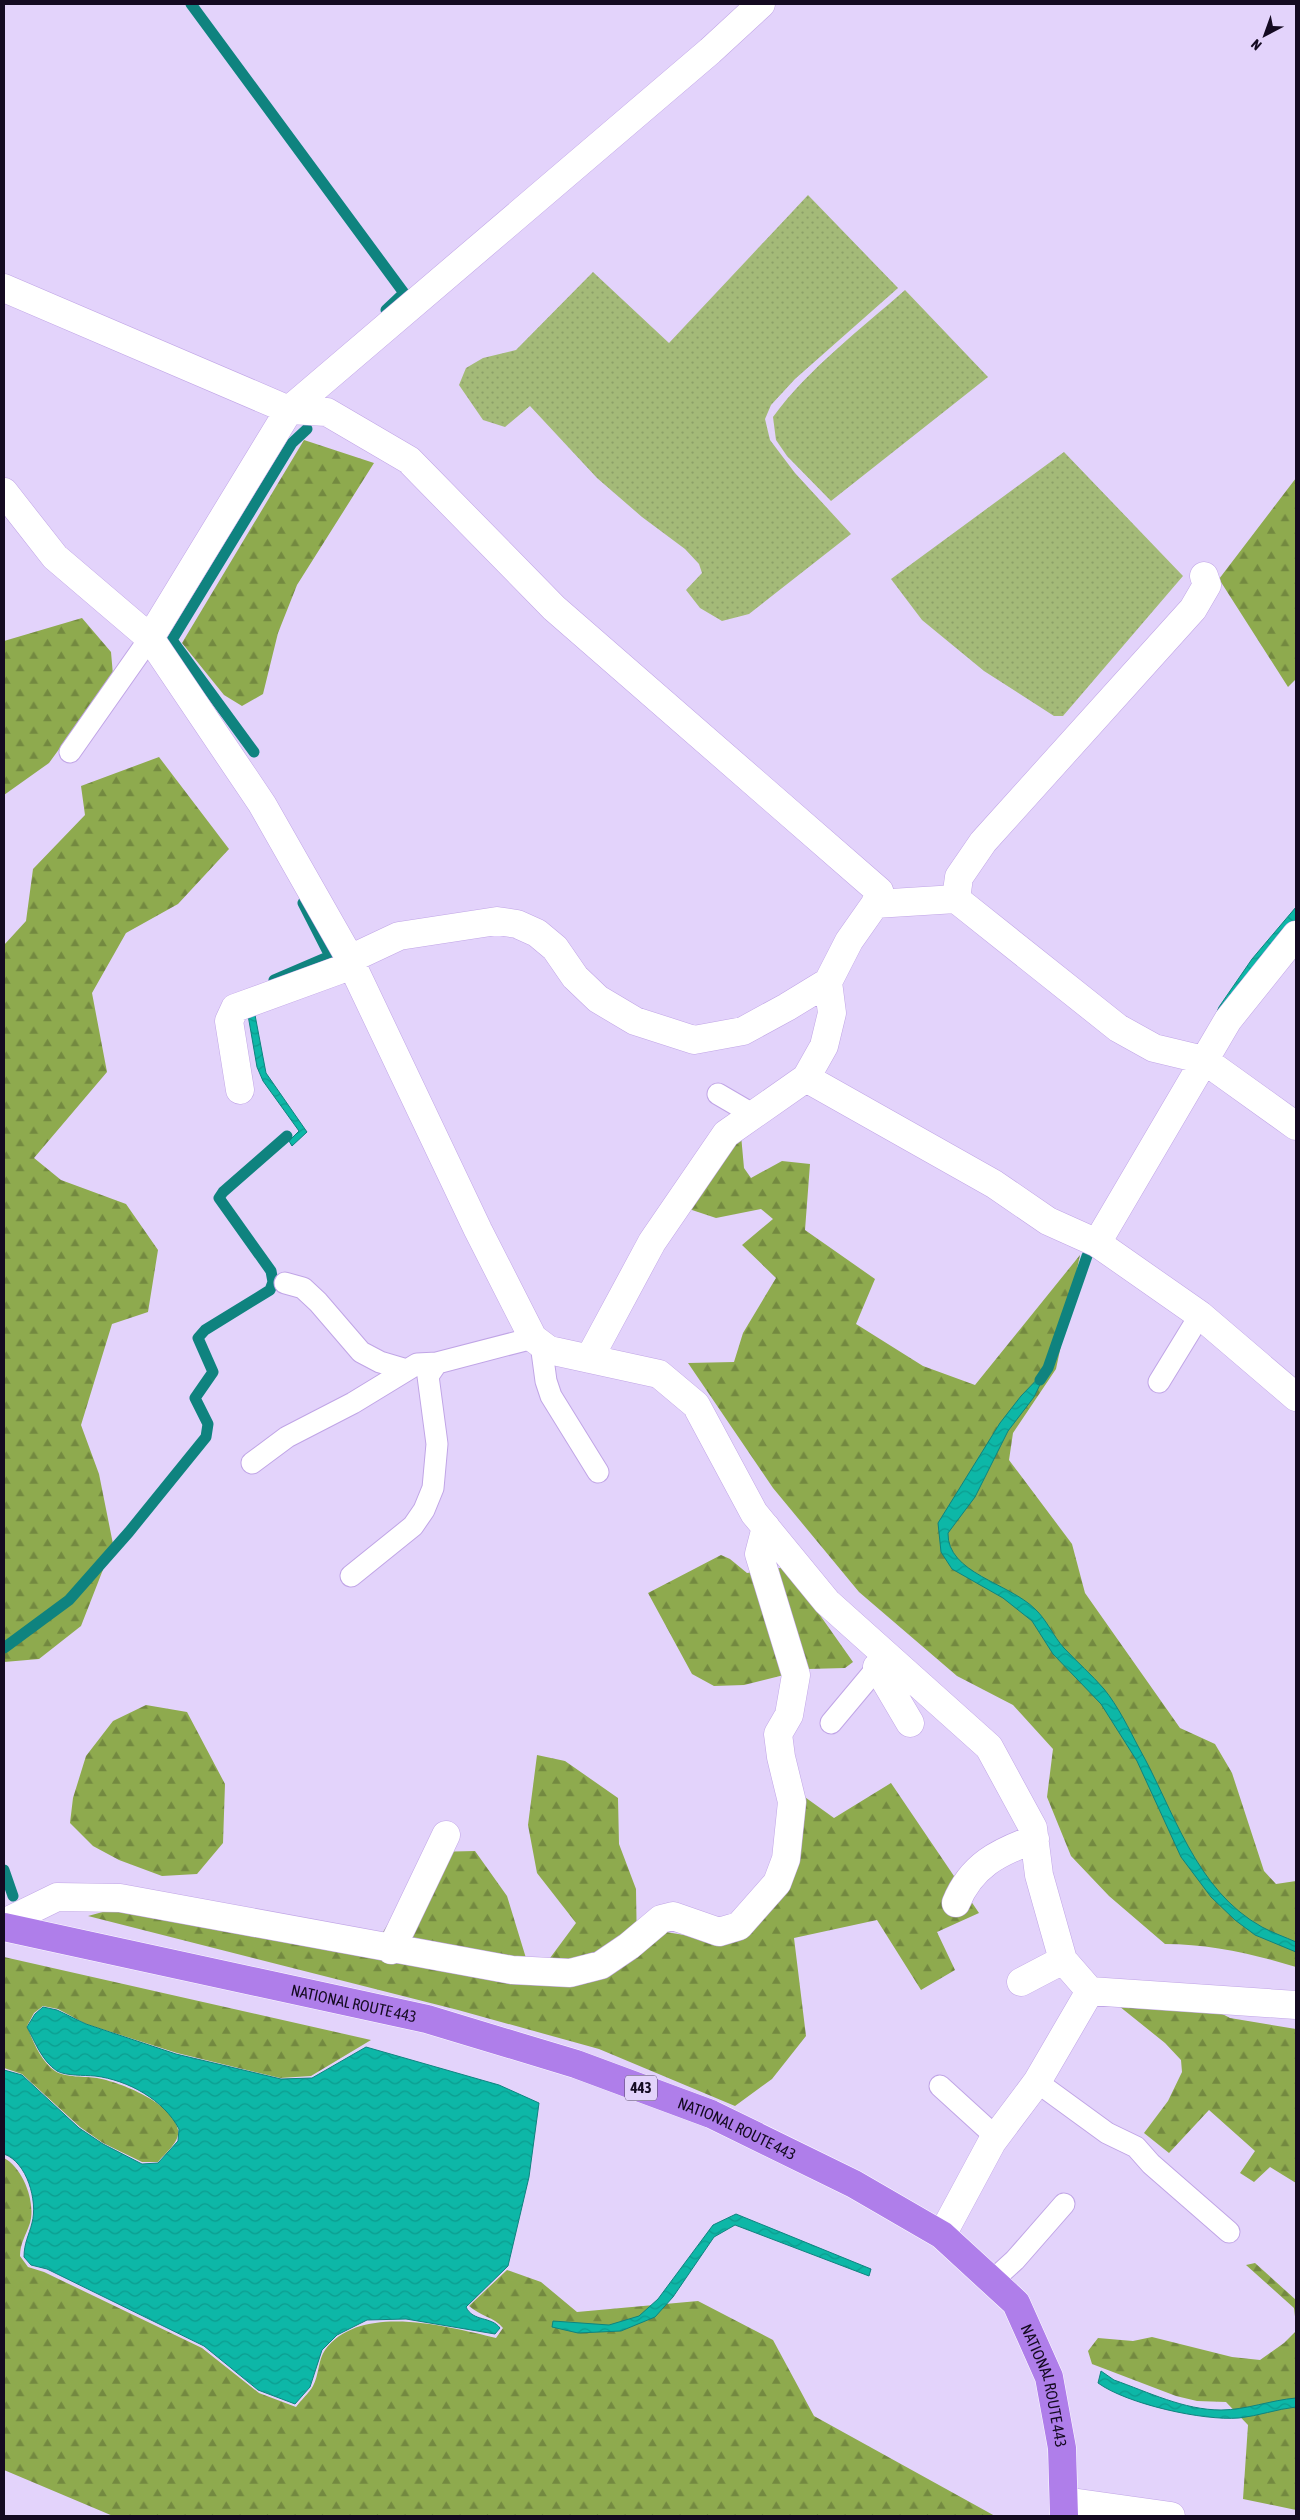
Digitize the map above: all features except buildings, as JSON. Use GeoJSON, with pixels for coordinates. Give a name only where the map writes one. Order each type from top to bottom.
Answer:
{"type":"FeatureCollection","features":[{"type":"Feature","properties":{"kind":"highway","name":"NATIONAL ROUTE 443"},"geometry":{"type":"LineString","coordinates":[[4,1925],[427,2019],[576,2064],[711,2114],[854,2184],[942,2235],[1016,2303],[1050,2377],[1062,2448],[1064,2509]]}},
{"type":"Feature","properties":{"kind":"street"},"geometry":{"type":"LineString","coordinates":[[150,638],[289,410],[710,52],[761,4]]}},
{"type":"Feature","properties":{"kind":"street"},"geometry":{"type":"LineString","coordinates":[[4,288],[289,410],[327,412],[409,460],[554,608],[879,891],[875,904],[849,941],[828,982],[787,1008],[743,1031],[694,1040],[635,1020],[598,999],[574,977],[555,948],[537,933],[517,924],[497,921],[399,936],[351,962],[235,1008],[229,1021],[240,1090]]}},
{"type":"Feature","properties":{"kind":"street"},"geometry":{"type":"LineString","coordinates":[[4,492],[55,557],[150,638],[262,804],[351,962],[478,1230],[537,1341],[549,1350],[659,1374],[696,1405],[754,1513],[828,1602],[882,1661],[989,1747],[1033,1828],[1039,1875],[1063,1960],[1090,1990],[1296,2005]]}},
{"type":"Feature","properties":{"kind":"street"},"geometry":{"type":"LineString","coordinates":[[956,899],[959,877],[983,842],[1193,609],[1207,585],[1204,576]]}},
{"type":"Feature","properties":{"kind":"street"},"geometry":{"type":"LineString","coordinates":[[875,904],[956,899],[1118,1028],[1154,1048],[1204,1060],[1296,1126]]}},
{"type":"Feature","properties":{"kind":"street"},"geometry":{"type":"LineString","coordinates":[[1097,1243],[1228,1020],[1296,935]]}},
{"type":"Feature","properties":{"kind":"street"},"geometry":{"type":"LineString","coordinates":[[589,1359],[652,1242],[726,1134],[806,1078],[824,1046],[832,1014],[828,982]]}},
{"type":"Feature","properties":{"kind":"street"},"geometry":{"type":"LineString","coordinates":[[806,1078],[994,1184],[1048,1221],[1097,1243],[1200,1316],[1296,1397]]}},
{"type":"Feature","properties":{"kind":"street"},"geometry":{"type":"LineString","coordinates":[[4,1925],[57,1897],[120,1898],[212,1914],[392,1950],[512,1970],[570,1973],[601,1964],[629,1946],[661,1920],[673,1916],[719,1932],[739,1926],[777,1883],[786,1859],[792,1802],[781,1757],[778,1734],[789,1715],[796,1675],[759,1554],[766,1527]]}},
{"type":"Feature","properties":{"kind":"street"},"geometry":{"type":"LineString","coordinates":[[882,1661],[910,1723]]}},
{"type":"Feature","properties":{"kind":"street"},"geometry":{"type":"LineString","coordinates":[[392,1950],[446,1835]]}},
{"type":"Feature","properties":{"kind":"street"},"geometry":{"type":"LineString","coordinates":[[956,1903],[963,1885],[982,1866],[1005,1850],[1034,1840]]}},
{"type":"Feature","properties":{"kind":"street"},"geometry":{"type":"LineString","coordinates":[[1022,1982],[1063,1960]]}},
{"type":"Feature","properties":{"kind":"street"},"geometry":{"type":"LineString","coordinates":[[942,2235],[996,2137],[1037,2082],[1090,1990]]}},
{"type":"Feature","properties":{"kind":"street"},"geometry":{"type":"LineString","coordinates":[[1064,2509],[1171,2516]]}},
{"type":"Feature","properties":{"kind":"lane"},"geometry":{"type":"LineString","coordinates":[[70,752],[150,638]]}},
{"type":"Feature","properties":{"kind":"lane"},"geometry":{"type":"LineString","coordinates":[[718,1094],[754,1115]]}},
{"type":"Feature","properties":{"kind":"lane"},"geometry":{"type":"LineString","coordinates":[[285,1283],[303,1288],[318,1302],[360,1352],[399,1368]]}},
{"type":"Feature","properties":{"kind":"lane"},"geometry":{"type":"LineString","coordinates":[[1159,1382],[1200,1316]]}},
{"type":"Feature","properties":{"kind":"lane"},"geometry":{"type":"LineString","coordinates":[[363,1369],[399,1368],[437,1363],[537,1341],[551,1396],[598,1472]]}},
{"type":"Feature","properties":{"kind":"lane"},"geometry":{"type":"LineString","coordinates":[[351,1576],[413,1526],[424,1510],[433,1488],[437,1444],[428,1376],[437,1363]]}},
{"type":"Feature","properties":{"kind":"lane"},"geometry":{"type":"LineString","coordinates":[[252,1463],[287,1437],[354,1403],[399,1368]]}},
{"type":"Feature","properties":{"kind":"lane"},"geometry":{"type":"LineString","coordinates":[[830,1723],[882,1661]]}},
{"type":"Feature","properties":{"kind":"lane"},"geometry":{"type":"LineString","coordinates":[[1037,2082],[1107,2133],[1136,2147],[1151,2164],[1229,2232]]}},
{"type":"Feature","properties":{"kind":"lane"},"geometry":{"type":"LineString","coordinates":[[940,2086],[996,2137]]}},
{"type":"Feature","properties":{"kind":"lane"},"geometry":{"type":"LineString","coordinates":[[992,2280],[1015,2260],[1064,2204]]}},
{"type":"Feature","properties":{"kind":"shaded area"},"geometry":{"type":"Polygon","coordinates":[[[808,195],[898,288],[795,379],[771,405],[765,419],[770,440],[795,473],[851,534],[749,614],[722,621],[700,608],[686,590],[702,573],[699,564],[685,549],[642,517],[597,478],[530,406],[505,427],[483,420],[459,385],[466,368],[483,358],[516,350],[593,272],[669,343],[808,195]]]}},
{"type":"Feature","properties":{"kind":"shaded area"},"geometry":{"type":"Polygon","coordinates":[[[905,290],[988,377],[831,501],[787,456],[776,440],[773,417],[802,382],[905,290]]]}},
{"type":"Feature","properties":{"kind":"shaded area"},"geometry":{"type":"Polygon","coordinates":[[[1064,452],[1183,576],[1063,716],[1054,716],[984,671],[922,620],[891,579],[1064,452]]]}},
{"type":"Feature","properties":{"kind":"green space"},"geometry":{"type":"Polygon","coordinates":[[[304,440],[374,463],[297,585],[278,633],[263,694],[242,706],[224,695],[182,643],[304,440]]]}},
{"type":"Feature","properties":{"kind":"green space"},"geometry":{"type":"Polygon","coordinates":[[[1296,478],[1296,679],[1288,687],[1219,579],[1296,478]]]}},
{"type":"Feature","properties":{"kind":"green space"},"geometry":{"type":"Polygon","coordinates":[[[82,618],[111,652],[113,675],[49,763],[4,795],[4,641],[82,618]]]}},
{"type":"Feature","properties":{"kind":"green space"},"geometry":{"type":"Polygon","coordinates":[[[159,757],[229,849],[178,904],[126,933],[92,993],[107,1072],[34,1158],[61,1180],[126,1204],[158,1250],[148,1312],[112,1324],[81,1425],[99,1474],[113,1544],[81,1626],[39,1659],[4,1662],[4,945],[26,921],[33,869],[85,815],[81,786],[159,757]]]}},
{"type":"Feature","properties":{"kind":"green space"},"geometry":{"type":"Polygon","coordinates":[[[741,1135],[744,1168],[751,1178],[782,1161],[810,1164],[805,1230],[875,1279],[856,1324],[923,1366],[975,1385],[1080,1255],[1056,1369],[1013,1433],[1009,1460],[1072,1544],[1085,1593],[1180,1728],[1215,1744],[1232,1773],[1264,1871],[1276,1884],[1296,1881],[1296,1967],[1231,1951],[1182,1944],[1165,1944],[1109,1896],[1071,1856],[1047,1797],[1053,1749],[1013,1705],[957,1676],[859,1592],[773,1488],[688,1363],[734,1362],[743,1333],[776,1278],[742,1245],[773,1219],[761,1209],[716,1218],[689,1209],[741,1135]]]}},
{"type":"Feature","properties":{"kind":"green space"},"geometry":{"type":"Polygon","coordinates":[[[721,1555],[730,1559],[747,1573],[786,1567],[853,1662],[845,1668],[808,1669],[744,1685],[714,1686],[692,1674],[648,1593],[721,1555]]]}},
{"type":"Feature","properties":{"kind":"green space"},"geometry":{"type":"Polygon","coordinates":[[[146,1705],[187,1712],[225,1784],[223,1843],[197,1874],[162,1876],[119,1860],[93,1846],[70,1823],[73,1798],[86,1756],[113,1721],[146,1705]]]}},
{"type":"Feature","properties":{"kind":"green space"},"geometry":{"type":"Polygon","coordinates":[[[537,1755],[565,1761],[618,1798],[619,1844],[636,1889],[637,1951],[660,1931],[702,1938],[756,1923],[802,1795],[834,1818],[891,1783],[979,1913],[937,1932],[955,1970],[921,1990],[877,1920],[794,1938],[806,2036],[772,2079],[735,2106],[599,2049],[458,2010],[88,1916],[121,1907],[378,1954],[383,1932],[432,1852],[475,1851],[507,1896],[533,1981],[576,1923],[537,1873],[528,1825],[537,1755]]]}},
{"type":"Feature","properties":{"kind":"green space"},"geometry":{"type":"Polygon","coordinates":[[[4,1957],[371,2040],[311,2076],[280,2078],[177,2053],[86,2024],[58,2009],[43,2006],[34,2013],[27,2026],[38,2051],[50,2067],[64,2075],[107,2080],[132,2089],[157,2103],[175,2120],[178,2134],[171,2147],[158,2162],[142,2162],[103,2143],[80,2127],[22,2074],[4,2068],[4,1957]]]}},
{"type":"Feature","properties":{"kind":"green space"},"geometry":{"type":"Polygon","coordinates":[[[1109,1998],[1207,2006],[1230,2018],[1296,2029],[1296,2183],[1270,2167],[1254,2182],[1240,2173],[1255,2151],[1209,2110],[1169,2153],[1144,2133],[1168,2101],[1182,2072],[1181,2060],[1165,2043],[1109,1998]]]}},
{"type":"Feature","properties":{"kind":"green space"},"geometry":{"type":"Polygon","coordinates":[[[4,2158],[17,2169],[22,2177],[31,2205],[30,2223],[20,2251],[20,2256],[28,2267],[44,2272],[202,2348],[259,2393],[296,2407],[313,2386],[325,2350],[341,2335],[360,2326],[382,2322],[430,2324],[496,2338],[503,2328],[495,2321],[469,2306],[507,2270],[541,2282],[577,2312],[698,2301],[773,2340],[814,2416],[995,2516],[113,2516],[4,2470],[4,2158]]]}},
{"type":"Feature","properties":{"kind":"green space"},"geometry":{"type":"Polygon","coordinates":[[[1255,2263],[1296,2300],[1296,2325],[1294,2308],[1246,2265],[1255,2263]]]}},
{"type":"Feature","properties":{"kind":"green space"},"geometry":{"type":"Polygon","coordinates":[[[1296,2331],[1296,2510],[1243,2499],[1248,2425],[1226,2402],[1197,2401],[1176,2396],[1092,2364],[1088,2351],[1098,2338],[1133,2341],[1152,2337],[1232,2357],[1260,2360],[1284,2343],[1296,2331]]]}},
{"type":"Feature","properties":{"kind":"water"},"geometry":{"type":"Polygon","coordinates":[[[1296,907],[1296,919],[1216,1014],[1252,959],[1296,907]]]}},
{"type":"Feature","properties":{"kind":"water"},"geometry":{"type":"Polygon","coordinates":[[[248,1015],[255,1015],[266,1073],[307,1132],[292,1146],[289,1141],[299,1131],[263,1081],[257,1067],[248,1015]]]}},
{"type":"Feature","properties":{"kind":"water"},"geometry":{"type":"Polygon","coordinates":[[[1048,1368],[1034,1397],[1008,1431],[975,1497],[948,1533],[950,1547],[968,1568],[1024,1600],[1035,1609],[1064,1648],[1104,1689],[1127,1725],[1152,1772],[1188,1847],[1219,1892],[1239,1911],[1262,1927],[1296,1942],[1296,1952],[1255,1935],[1235,1920],[1211,1897],[1181,1857],[1137,1761],[1101,1704],[1053,1654],[1032,1621],[1003,1598],[952,1569],[941,1552],[938,1523],[1000,1423],[1021,1396],[1048,1368]]]}},
{"type":"Feature","properties":{"kind":"water"},"geometry":{"type":"Polygon","coordinates":[[[43,2007],[57,2010],[86,2024],[176,2054],[281,2079],[312,2078],[366,2047],[499,2085],[539,2103],[529,2177],[508,2266],[466,2307],[473,2315],[492,2322],[500,2328],[495,2334],[406,2319],[367,2320],[337,2335],[322,2350],[310,2387],[295,2404],[258,2390],[204,2346],[47,2269],[31,2265],[24,2257],[24,2252],[32,2223],[32,2194],[25,2174],[19,2165],[12,2158],[4,2154],[4,2070],[22,2075],[79,2128],[103,2144],[142,2164],[158,2163],[178,2141],[179,2129],[164,2109],[144,2093],[132,2087],[107,2078],[65,2074],[52,2067],[39,2051],[27,2027],[35,2014],[43,2007]]]}},
{"type":"Feature","properties":{"kind":"water"},"geometry":{"type":"Polygon","coordinates":[[[736,2214],[871,2269],[869,2276],[735,2225],[714,2237],[673,2297],[655,2317],[621,2331],[578,2333],[552,2327],[553,2321],[609,2325],[639,2316],[658,2299],[713,2225],[736,2214]]]}},
{"type":"Feature","properties":{"kind":"water"},"geometry":{"type":"Polygon","coordinates":[[[1101,2371],[1114,2380],[1166,2400],[1193,2407],[1230,2410],[1296,2398],[1296,2407],[1239,2418],[1186,2414],[1146,2404],[1111,2391],[1098,2383],[1101,2371]]]}},
{"type":"Feature","properties":{"kind":"waterway"},"geometry":{"type":"LineString","coordinates":[[191,4],[404,293],[386,310]]}},
{"type":"Feature","properties":{"kind":"waterway"},"geometry":{"type":"LineString","coordinates":[[254,752],[172,640],[292,443],[307,429]]}},
{"type":"Feature","properties":{"kind":"waterway"},"geometry":{"type":"LineString","coordinates":[[274,980],[330,956],[303,903]]}},
{"type":"Feature","properties":{"kind":"waterway"},"geometry":{"type":"LineString","coordinates":[[4,1648],[69,1600],[129,1532],[206,1437],[208,1424],[195,1398],[213,1372],[198,1338],[205,1330],[270,1290],[273,1282],[271,1271],[219,1198],[223,1192],[287,1136]]}},
{"type":"Feature","properties":{"kind":"waterway"},"geometry":{"type":"LineString","coordinates":[[1040,1380],[1048,1368],[1087,1256]]}},
{"type":"Feature","properties":{"kind":"waterway"},"geometry":{"type":"LineString","coordinates":[[4,1870],[13,1896]]}}]}
